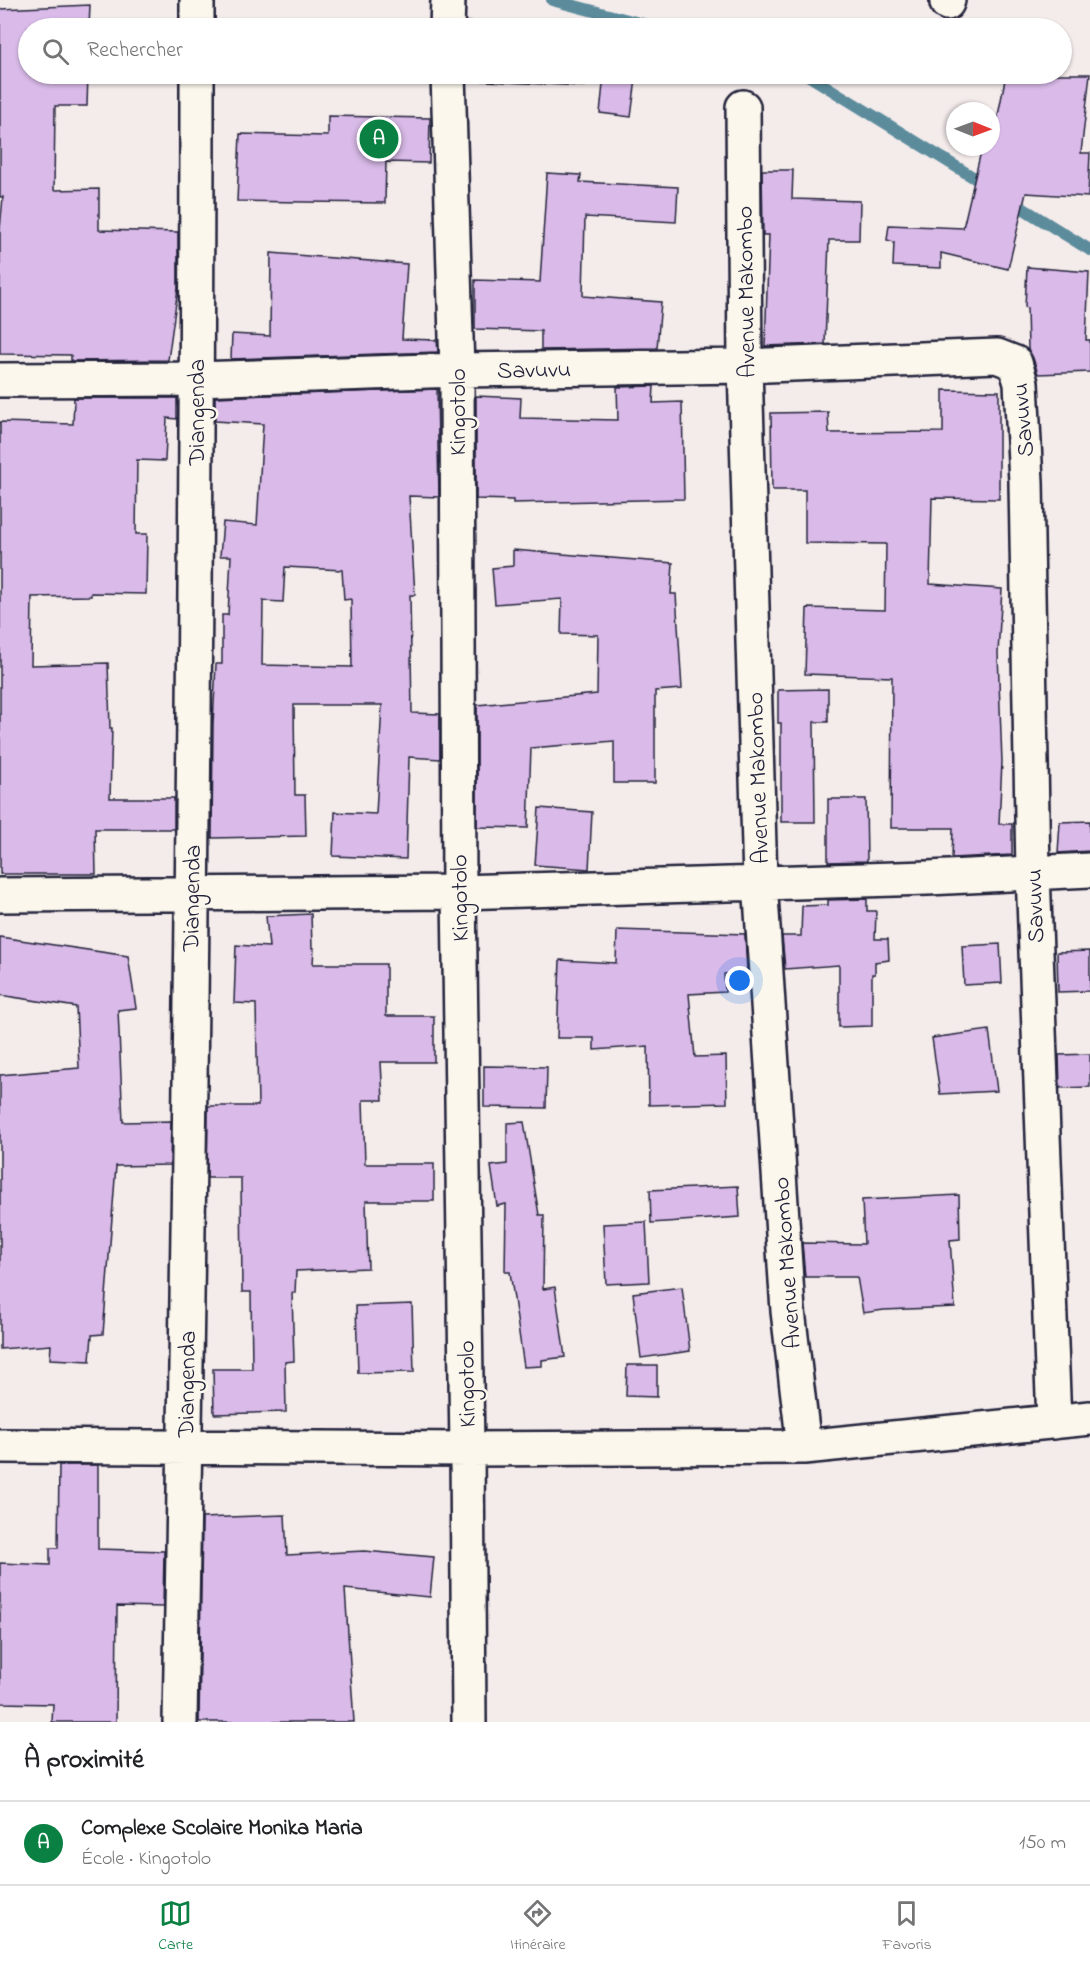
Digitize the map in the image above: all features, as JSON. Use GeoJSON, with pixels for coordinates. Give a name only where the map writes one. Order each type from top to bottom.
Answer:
{"type":"FeatureCollection","features":[{"type":"Feature","properties":{"kind":"street"},"geometry":{"type":"LineString","coordinates":[[197,0],[197,18]]}},
{"type":"Feature","properties":{"kind":"street"},"geometry":{"type":"LineString","coordinates":[[447,18],[448,0]]}},
{"type":"Feature","properties":{"kind":"street","name":"Diangenda"},"geometry":{"type":"LineString","coordinates":[[180,1722],[191,896],[197,84]]}},
{"type":"Feature","properties":{"kind":"street","name":"Kingotolo"},"geometry":{"type":"LineString","coordinates":[[448,84],[457,370],[459,892],[467,1449],[468,1722]]}},
{"type":"Feature","properties":{"kind":"street","name":"Avenue Makombo"},"geometry":{"type":"LineString","coordinates":[[743,107],[745,366],[760,881],[788,1311],[804,1447]]}},
{"type":"Feature","properties":{"kind":"street","name":"Savuvu"},"geometry":{"type":"LineString","coordinates":[[0,380],[196,379],[457,370],[745,366],[997,356],[1015,363],[1021,383],[1026,482],[1033,873],[1054,1422]]}},
{"type":"Feature","properties":{"kind":"street"},"geometry":{"type":"LineString","coordinates":[[0,895],[191,896],[459,892],[760,881],[928,878],[1090,870]]}},
{"type":"Feature","properties":{"kind":"street"},"geometry":{"type":"LineString","coordinates":[[0,1446],[467,1449],[804,1447],[1090,1418]]}},
{"type":"Feature","properties":{"kind":"building"},"geometry":{"type":"Polygon","coordinates":[[[90,5],[89,18],[18,18],[18,84],[88,84],[87,106],[55,106],[54,190],[99,189],[99,230],[178,232],[178,288],[168,360],[71,361],[71,355],[0,354],[0,229],[3,197],[0,197],[0,9],[90,5]]]}},
{"type":"Feature","properties":{"kind":"building"},"geometry":{"type":"Polygon","coordinates":[[[1072,74],[1090,74],[1081,153],[1090,153],[1088,197],[1026,193],[1008,269],[941,253],[941,268],[893,266],[894,242],[887,240],[889,225],[963,228],[980,156],[1000,156],[1000,105],[1004,84],[1072,84],[1072,74]]]}},
{"type":"Feature","properties":{"kind":"building"},"geometry":{"type":"Polygon","coordinates":[[[545,84],[584,84],[584,86],[545,84]]]}},
{"type":"Feature","properties":{"kind":"building"},"geometry":{"type":"Polygon","coordinates":[[[603,84],[635,84],[631,117],[600,113],[603,84]]]}},
{"type":"Feature","properties":{"kind":"building"},"geometry":{"type":"Polygon","coordinates":[[[328,116],[430,118],[429,163],[386,162],[385,203],[237,201],[240,134],[328,136],[328,116]]]}},
{"type":"Feature","properties":{"kind":"building"},"geometry":{"type":"Polygon","coordinates":[[[762,170],[793,170],[792,199],[860,201],[859,240],[829,240],[825,344],[765,346],[769,235],[763,235],[762,170]]]}},
{"type":"Feature","properties":{"kind":"building"},"geometry":{"type":"Polygon","coordinates":[[[547,173],[581,175],[580,182],[678,187],[676,222],[585,217],[583,296],[661,302],[657,348],[541,350],[541,331],[475,329],[475,280],[540,282],[547,173]]]}},
{"type":"Feature","properties":{"kind":"building"},"geometry":{"type":"Polygon","coordinates":[[[271,253],[407,264],[402,339],[437,340],[438,352],[231,359],[232,334],[270,336],[271,253]]]}},
{"type":"Feature","properties":{"kind":"building"},"geometry":{"type":"Polygon","coordinates":[[[1027,267],[1089,272],[1086,340],[1090,340],[1090,372],[1038,374],[1028,349],[1027,308],[1025,307],[1027,267]]]}},
{"type":"Feature","properties":{"kind":"building"},"geometry":{"type":"Polygon","coordinates":[[[654,386],[653,403],[682,402],[684,499],[513,503],[513,500],[476,499],[476,396],[521,398],[520,418],[618,420],[617,387],[654,386]]]}},
{"type":"Feature","properties":{"kind":"building"},"geometry":{"type":"Polygon","coordinates":[[[437,389],[439,497],[409,496],[415,595],[410,595],[412,713],[440,714],[440,759],[409,757],[406,859],[333,856],[335,812],[376,814],[382,705],[294,705],[295,795],[305,795],[306,836],[212,838],[216,664],[222,664],[222,615],[228,615],[231,556],[220,556],[223,522],[257,525],[263,424],[215,421],[215,397],[437,389]],[[285,567],[283,602],[263,601],[262,665],[352,667],[351,599],[344,600],[342,570],[285,567]]]}},
{"type":"Feature","properties":{"kind":"building"},"geometry":{"type":"Polygon","coordinates":[[[943,390],[999,391],[999,499],[932,498],[930,584],[1002,589],[998,653],[1002,762],[999,824],[1012,824],[1012,855],[952,858],[953,828],[891,828],[892,677],[805,674],[807,608],[885,610],[886,544],[805,543],[805,490],[772,490],[771,413],[828,412],[829,433],[943,432],[943,390]]]}},
{"type":"Feature","properties":{"kind":"building"},"geometry":{"type":"Polygon","coordinates":[[[74,398],[177,398],[177,419],[167,418],[165,461],[137,460],[136,534],[147,534],[146,594],[91,593],[91,596],[32,597],[31,665],[108,663],[110,728],[112,728],[110,798],[174,798],[174,829],[95,829],[96,874],[0,874],[0,422],[73,424],[74,398]]]}},
{"type":"Feature","properties":{"kind":"building"},"geometry":{"type":"Polygon","coordinates":[[[513,550],[673,563],[671,594],[676,594],[682,689],[655,691],[655,783],[614,783],[614,741],[531,748],[528,828],[477,827],[477,705],[597,694],[598,635],[561,634],[562,599],[495,604],[492,568],[513,566],[513,550]]]}},
{"type":"Feature","properties":{"kind":"building"},"geometry":{"type":"Polygon","coordinates":[[[828,689],[828,722],[814,722],[815,822],[781,822],[781,723],[778,723],[778,690],[828,689]]]}},
{"type":"Feature","properties":{"kind":"building"},"geometry":{"type":"Polygon","coordinates":[[[828,799],[866,799],[867,861],[828,862],[828,799]]]}},
{"type":"Feature","properties":{"kind":"building"},"geometry":{"type":"Polygon","coordinates":[[[539,808],[592,812],[589,869],[535,865],[539,808]]]}},
{"type":"Feature","properties":{"kind":"building"},"geometry":{"type":"Polygon","coordinates":[[[1090,821],[1090,851],[1058,853],[1060,822],[1090,821]]]}},
{"type":"Feature","properties":{"kind":"building"},"geometry":{"type":"Polygon","coordinates":[[[867,899],[867,911],[876,911],[875,939],[888,939],[889,960],[875,962],[875,974],[872,974],[872,1026],[839,1027],[839,965],[785,969],[782,936],[801,936],[802,906],[828,905],[828,900],[867,899]]]}},
{"type":"Feature","properties":{"kind":"building"},"geometry":{"type":"Polygon","coordinates":[[[311,914],[313,964],[386,964],[386,1016],[434,1016],[434,1062],[381,1062],[383,1100],[363,1100],[365,1164],[434,1164],[434,1201],[366,1201],[368,1268],[296,1271],[295,1293],[292,1293],[294,1361],[285,1362],[286,1412],[214,1414],[213,1369],[252,1369],[251,1292],[242,1292],[241,1178],[207,1178],[208,1106],[258,1106],[256,1004],[234,1003],[236,945],[269,947],[266,916],[311,914]]]}},
{"type":"Feature","properties":{"kind":"building"},"geometry":{"type":"Polygon","coordinates":[[[617,930],[745,934],[747,972],[724,974],[725,992],[689,994],[695,1057],[726,1056],[727,1103],[649,1105],[648,1046],[594,1050],[594,1038],[557,1038],[560,960],[616,963],[617,930]]]}},
{"type":"Feature","properties":{"kind":"building"},"geometry":{"type":"Polygon","coordinates":[[[0,937],[128,956],[136,1008],[118,1010],[123,1122],[171,1121],[170,1165],[116,1166],[103,1334],[92,1335],[90,1361],[50,1359],[51,1345],[0,1349],[0,1075],[79,1068],[76,1007],[0,995],[0,937]]]}},
{"type":"Feature","properties":{"kind":"building"},"geometry":{"type":"Polygon","coordinates":[[[1000,944],[1002,983],[964,985],[962,946],[1000,944]]]}},
{"type":"Feature","properties":{"kind":"building"},"geometry":{"type":"Polygon","coordinates":[[[1090,951],[1090,991],[1058,992],[1057,952],[1090,951]]]}},
{"type":"Feature","properties":{"kind":"building"},"geometry":{"type":"Polygon","coordinates":[[[989,1030],[997,1091],[940,1094],[932,1038],[989,1030]]]}},
{"type":"Feature","properties":{"kind":"building"},"geometry":{"type":"Polygon","coordinates":[[[1090,1054],[1090,1087],[1060,1088],[1059,1055],[1090,1054]]]}},
{"type":"Feature","properties":{"kind":"building"},"geometry":{"type":"Polygon","coordinates":[[[484,1066],[547,1067],[546,1108],[484,1107],[484,1066]]]}},
{"type":"Feature","properties":{"kind":"building"},"geometry":{"type":"Polygon","coordinates":[[[524,1122],[539,1215],[544,1215],[543,1289],[555,1287],[565,1357],[542,1360],[542,1366],[524,1367],[510,1272],[505,1272],[506,1204],[497,1206],[491,1166],[507,1164],[507,1123],[524,1122]]]}},
{"type":"Feature","properties":{"kind":"building"},"geometry":{"type":"Polygon","coordinates":[[[738,1186],[740,1217],[651,1223],[650,1190],[738,1186]]]}},
{"type":"Feature","properties":{"kind":"building"},"geometry":{"type":"Polygon","coordinates":[[[959,1195],[960,1239],[950,1240],[955,1307],[863,1313],[857,1277],[805,1277],[802,1243],[864,1244],[862,1200],[959,1195]]]}},
{"type":"Feature","properties":{"kind":"building"},"geometry":{"type":"Polygon","coordinates":[[[646,1222],[649,1282],[606,1284],[603,1224],[646,1222]]]}},
{"type":"Feature","properties":{"kind":"building"},"geometry":{"type":"Polygon","coordinates":[[[682,1287],[690,1351],[641,1358],[633,1293],[682,1287]]]}},
{"type":"Feature","properties":{"kind":"building"},"geometry":{"type":"Polygon","coordinates":[[[412,1304],[414,1372],[358,1373],[356,1306],[412,1304]]]}},
{"type":"Feature","properties":{"kind":"building"},"geometry":{"type":"Polygon","coordinates":[[[627,1365],[657,1365],[657,1397],[626,1396],[627,1365]]]}},
{"type":"Feature","properties":{"kind":"building"},"geometry":{"type":"Polygon","coordinates":[[[59,1465],[98,1465],[98,1549],[164,1551],[163,1607],[117,1606],[116,1722],[52,1722],[53,1704],[0,1703],[0,1563],[50,1565],[50,1548],[58,1548],[59,1465]]]}},
{"type":"Feature","properties":{"kind":"building"},"geometry":{"type":"Polygon","coordinates":[[[285,1515],[287,1555],[364,1551],[434,1557],[430,1597],[345,1589],[354,1722],[199,1722],[202,1518],[285,1515]]]}},
{"type":"Feature","properties":{"kind":"waterway"},"geometry":{"type":"LineString","coordinates":[[552,0],[620,18]]}},
{"type":"Feature","properties":{"kind":"waterway"},"geometry":{"type":"LineString","coordinates":[[822,84],[989,187]]}},
{"type":"Feature","properties":{"kind":"waterway"},"geometry":{"type":"LineString","coordinates":[[1008,199],[1090,250]]}},
{"type":"Feature","properties":{"kind":"place","name":"Complexe Scolaire Monika Maria"},"geometry":{"type":"Point","coordinates":[379,139]}}]}
